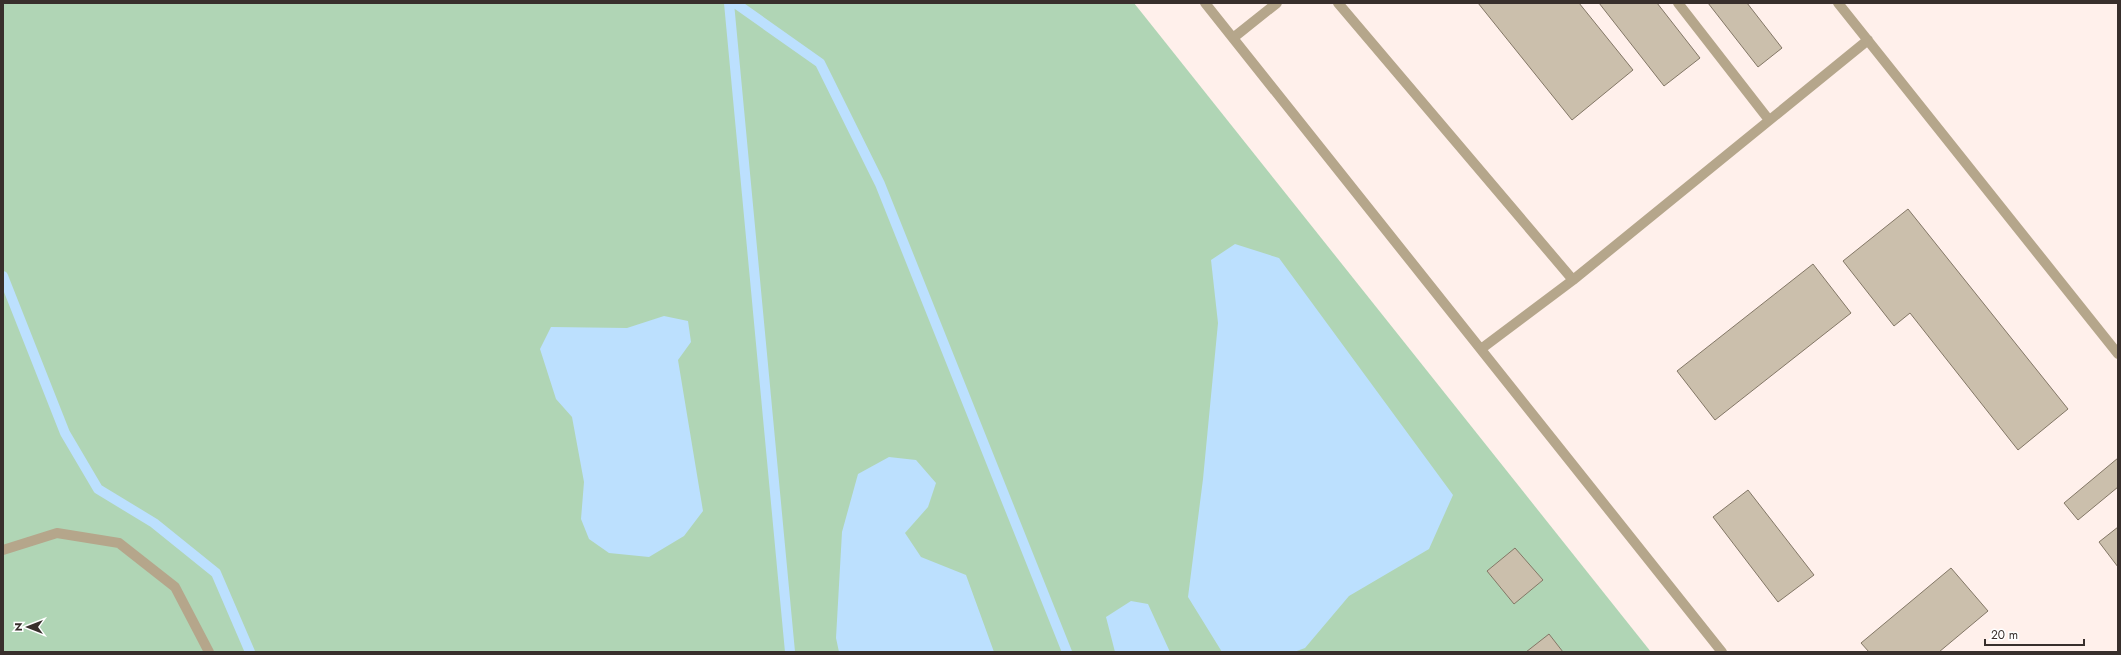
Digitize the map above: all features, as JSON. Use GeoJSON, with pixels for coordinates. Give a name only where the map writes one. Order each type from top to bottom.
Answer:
{"type":"FeatureCollection","features":[{"type":"Feature","properties":{"kind":"lane"},"geometry":{"type":"LineString","coordinates":[[1205,3],[1722,652]]}},
{"type":"Feature","properties":{"kind":"lane"},"geometry":{"type":"LineString","coordinates":[[1233,38],[1277,3]]}},
{"type":"Feature","properties":{"kind":"lane"},"geometry":{"type":"LineString","coordinates":[[1338,3],[1573,280]]}},
{"type":"Feature","properties":{"kind":"lane"},"geometry":{"type":"LineString","coordinates":[[1678,3],[1769,120]]}},
{"type":"Feature","properties":{"kind":"lane"},"geometry":{"type":"LineString","coordinates":[[1838,3],[2118,354]]}},
{"type":"Feature","properties":{"kind":"lane"},"geometry":{"type":"LineString","coordinates":[[1481,349],[1573,280],[1868,40]]}},
{"type":"Feature","properties":{"kind":"lane"},"geometry":{"type":"LineString","coordinates":[[3,550],[57,533],[119,543],[175,587],[209,652]]}},
{"type":"Feature","properties":{"kind":"green space"},"geometry":{"type":"Polygon","coordinates":[[[3,3],[1134,3],[1651,652],[3,652],[3,3]]]}},
{"type":"Feature","properties":{"kind":"water"},"geometry":{"type":"Polygon","coordinates":[[[1235,244],[1279,258],[1453,495],[1429,549],[1349,596],[1305,648],[1294,652],[1222,652],[1188,597],[1203,479],[1218,323],[1211,260],[1235,244]]]}},
{"type":"Feature","properties":{"kind":"water"},"geometry":{"type":"Polygon","coordinates":[[[664,316],[688,321],[691,342],[678,360],[703,511],[684,536],[649,557],[609,553],[589,539],[581,519],[584,482],[572,417],[556,399],[540,349],[551,327],[627,328],[664,316]]]}},
{"type":"Feature","properties":{"kind":"water"},"geometry":{"type":"Polygon","coordinates":[[[889,457],[916,460],[936,483],[928,507],[905,533],[921,557],[966,575],[994,652],[839,652],[836,638],[842,532],[858,474],[889,457]]]}},
{"type":"Feature","properties":{"kind":"water"},"geometry":{"type":"Polygon","coordinates":[[[1131,601],[1148,604],[1170,652],[1115,652],[1106,617],[1131,601]]]}},
{"type":"Feature","properties":{"kind":"building"},"geometry":{"type":"Polygon","coordinates":[[[1478,3],[1579,3],[1633,70],[1572,120],[1478,3]]]}},
{"type":"Feature","properties":{"kind":"building"},"geometry":{"type":"Polygon","coordinates":[[[1599,3],[1657,3],[1700,58],[1664,86],[1599,3]]]}},
{"type":"Feature","properties":{"kind":"building"},"geometry":{"type":"Polygon","coordinates":[[[1708,3],[1747,3],[1782,48],[1758,67],[1708,3]]]}},
{"type":"Feature","properties":{"kind":"building"},"geometry":{"type":"Polygon","coordinates":[[[1908,209],[2068,409],[2018,450],[1910,313],[1894,326],[1843,261],[1908,209]]]}},
{"type":"Feature","properties":{"kind":"building"},"geometry":{"type":"Polygon","coordinates":[[[1813,264],[1851,313],[1715,420],[1677,371],[1813,264]]]}},
{"type":"Feature","properties":{"kind":"building"},"geometry":{"type":"Polygon","coordinates":[[[2118,458],[2118,487],[2078,520],[2064,503],[2118,458]]]}},
{"type":"Feature","properties":{"kind":"building"},"geometry":{"type":"Polygon","coordinates":[[[1748,490],[1814,575],[1778,602],[1713,517],[1748,490]]]}},
{"type":"Feature","properties":{"kind":"building"},"geometry":{"type":"Polygon","coordinates":[[[2118,527],[2118,567],[2099,542],[2118,527]]]}},
{"type":"Feature","properties":{"kind":"building"},"geometry":{"type":"Polygon","coordinates":[[[1515,548],[1543,580],[1514,604],[1487,571],[1515,548]]]}},
{"type":"Feature","properties":{"kind":"building"},"geometry":{"type":"Polygon","coordinates":[[[1951,568],[1988,611],[1939,652],[1869,652],[1861,643],[1951,568]]]}},
{"type":"Feature","properties":{"kind":"building"},"geometry":{"type":"Polygon","coordinates":[[[1549,634],[1563,652],[1526,652],[1549,634]]]}},
{"type":"Feature","properties":{"kind":"waterway"},"geometry":{"type":"LineString","coordinates":[[729,3],[790,652]]}},
{"type":"Feature","properties":{"kind":"waterway"},"geometry":{"type":"LineString","coordinates":[[735,3],[820,63],[880,184],[1067,652]]}},
{"type":"Feature","properties":{"kind":"waterway"},"geometry":{"type":"LineString","coordinates":[[3,276],[65,433],[98,489],[154,523],[216,573],[250,652]]}}]}
